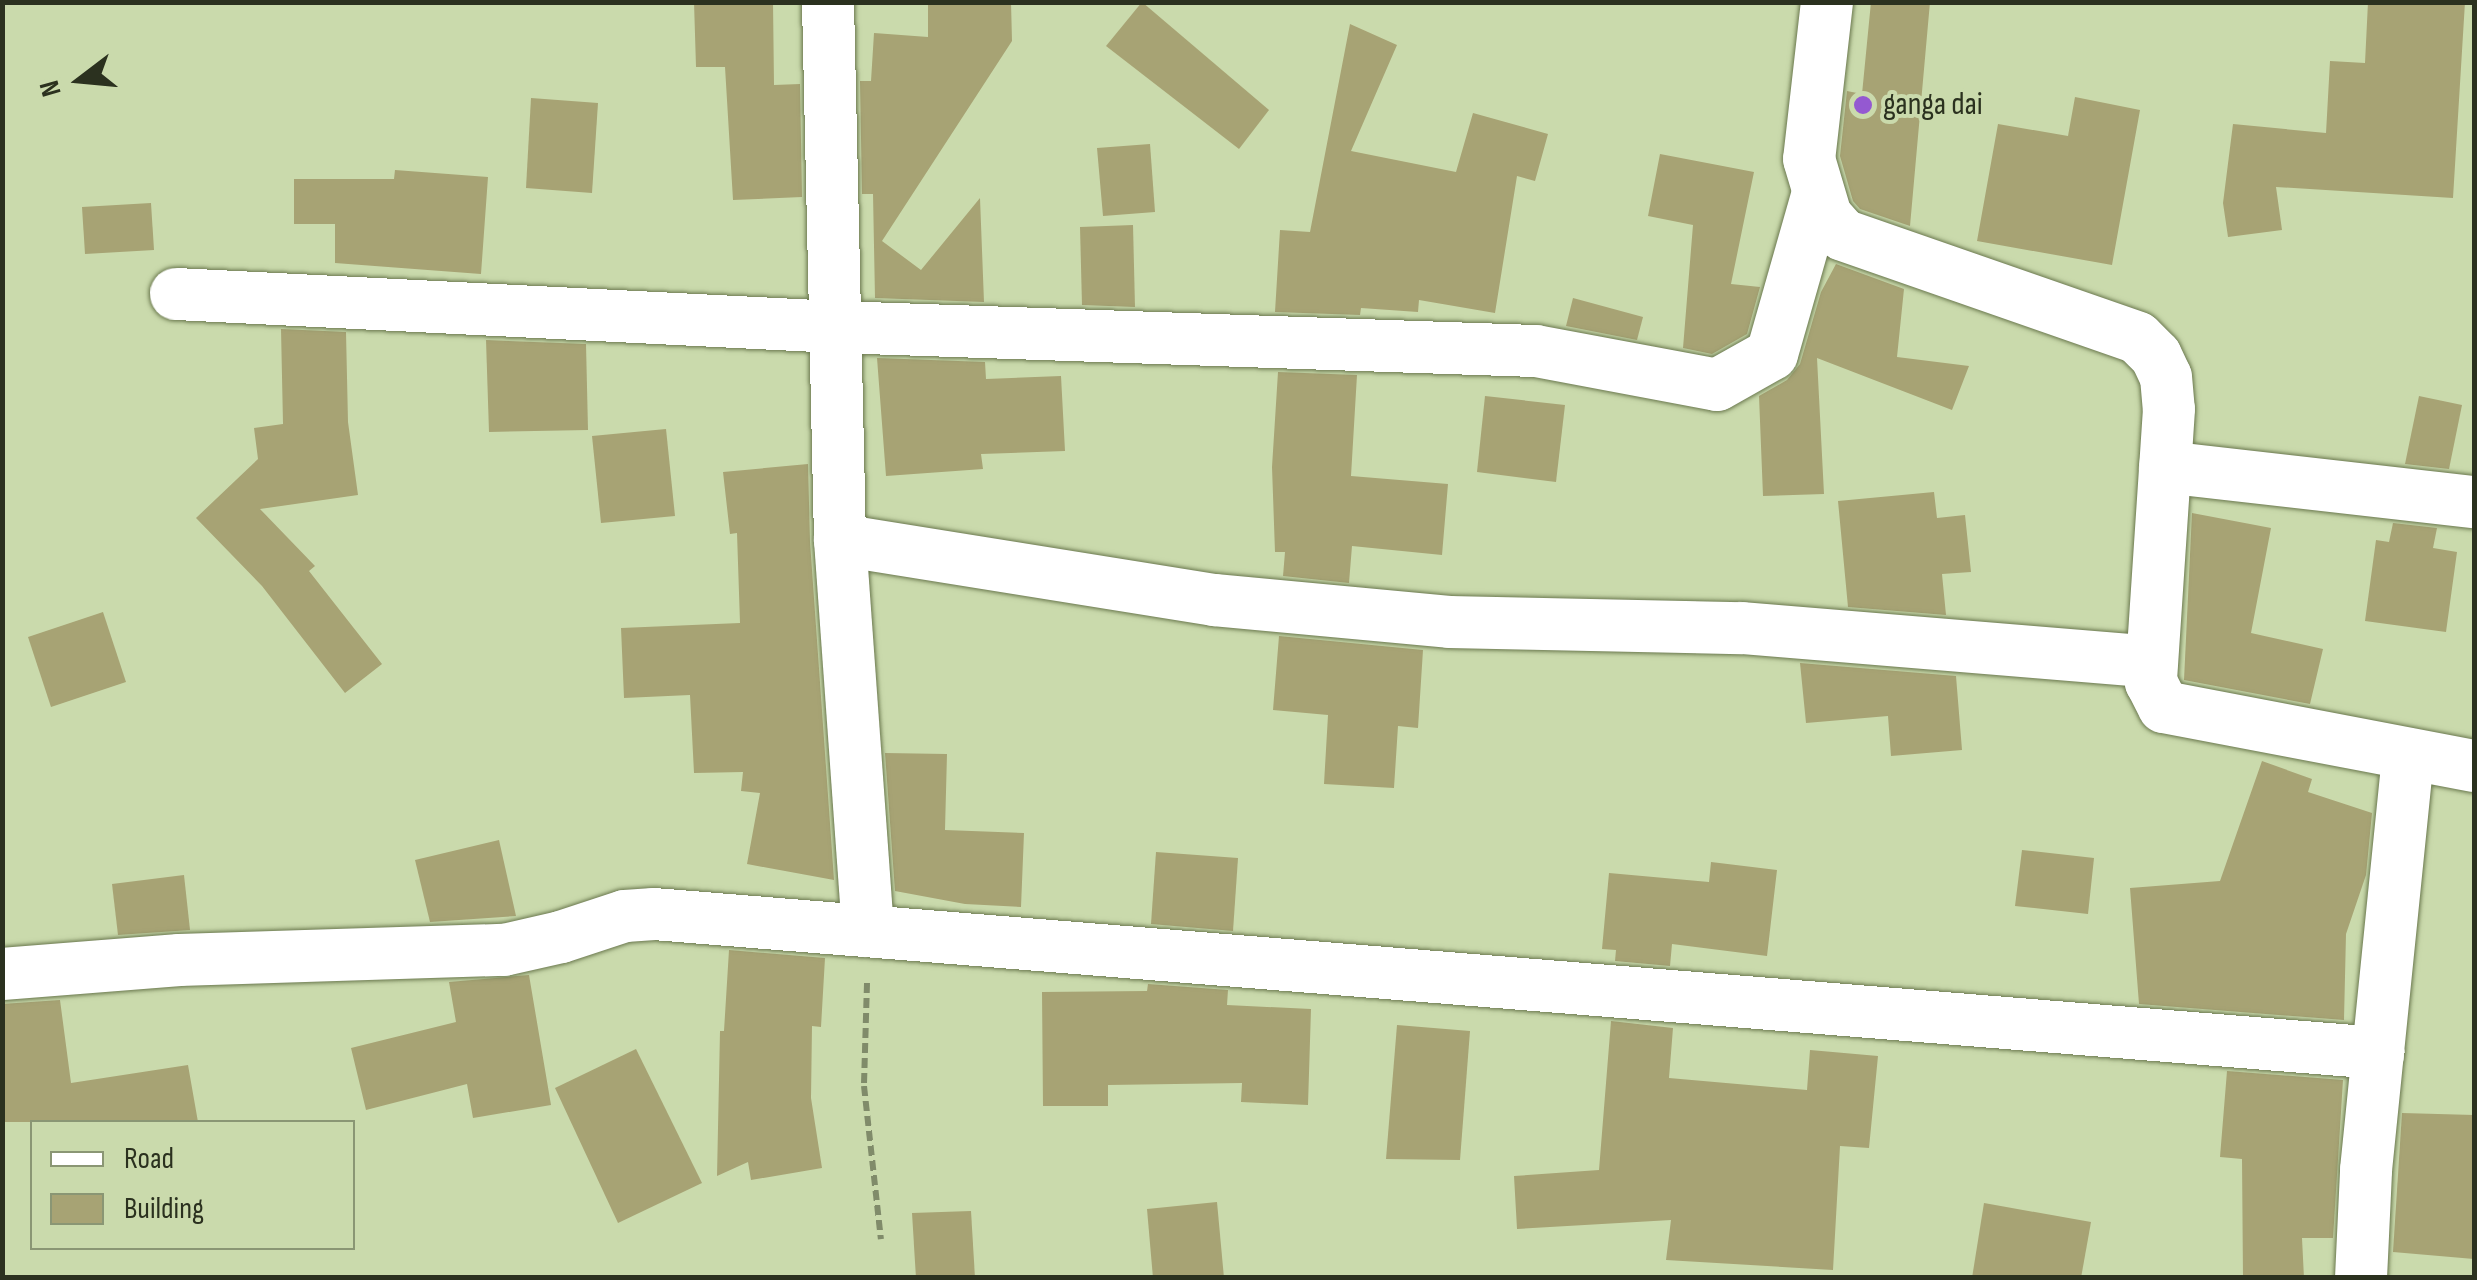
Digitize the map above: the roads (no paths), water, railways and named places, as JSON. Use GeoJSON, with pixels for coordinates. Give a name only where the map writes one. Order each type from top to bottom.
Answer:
{"type":"FeatureCollection","features":[{"type":"Feature","properties":{"kind":"street"},"geometry":{"type":"LineString","coordinates":[[828,2],[840,540],[868,931]]}},
{"type":"Feature","properties":{"kind":"street"},"geometry":{"type":"LineString","coordinates":[[1828,2],[1809,159],[1826,216],[1843,234],[2138,338],[2156,356],[2166,377],[2152,662],[2156,694],[2164,707],[2474,766]]}},
{"type":"Feature","properties":{"kind":"street"},"geometry":{"type":"LineString","coordinates":[[176,294],[837,327],[1536,352],[1717,386],[1772,354],[1817,196]]}},
{"type":"Feature","properties":{"kind":"street"},"geometry":{"type":"LineString","coordinates":[[2164,467],[2474,502]]}},
{"type":"Feature","properties":{"kind":"street"},"geometry":{"type":"LineString","coordinates":[[840,540],[1214,600],[1410,618],[1742,628],[2152,662]]}},
{"type":"Feature","properties":{"kind":"street"},"geometry":{"type":"LineString","coordinates":[[2361,1278],[2378,1053],[2408,754]]}},
{"type":"Feature","properties":{"kind":"street"},"geometry":{"type":"LineString","coordinates":[[2,974],[179,960],[504,950],[562,937],[625,916],[654,914],[2378,1053]]}},
{"type":"Feature","properties":{"kind":"place","name":"ganga dai"},"geometry":{"type":"Point","coordinates":[1863,105]}}]}
